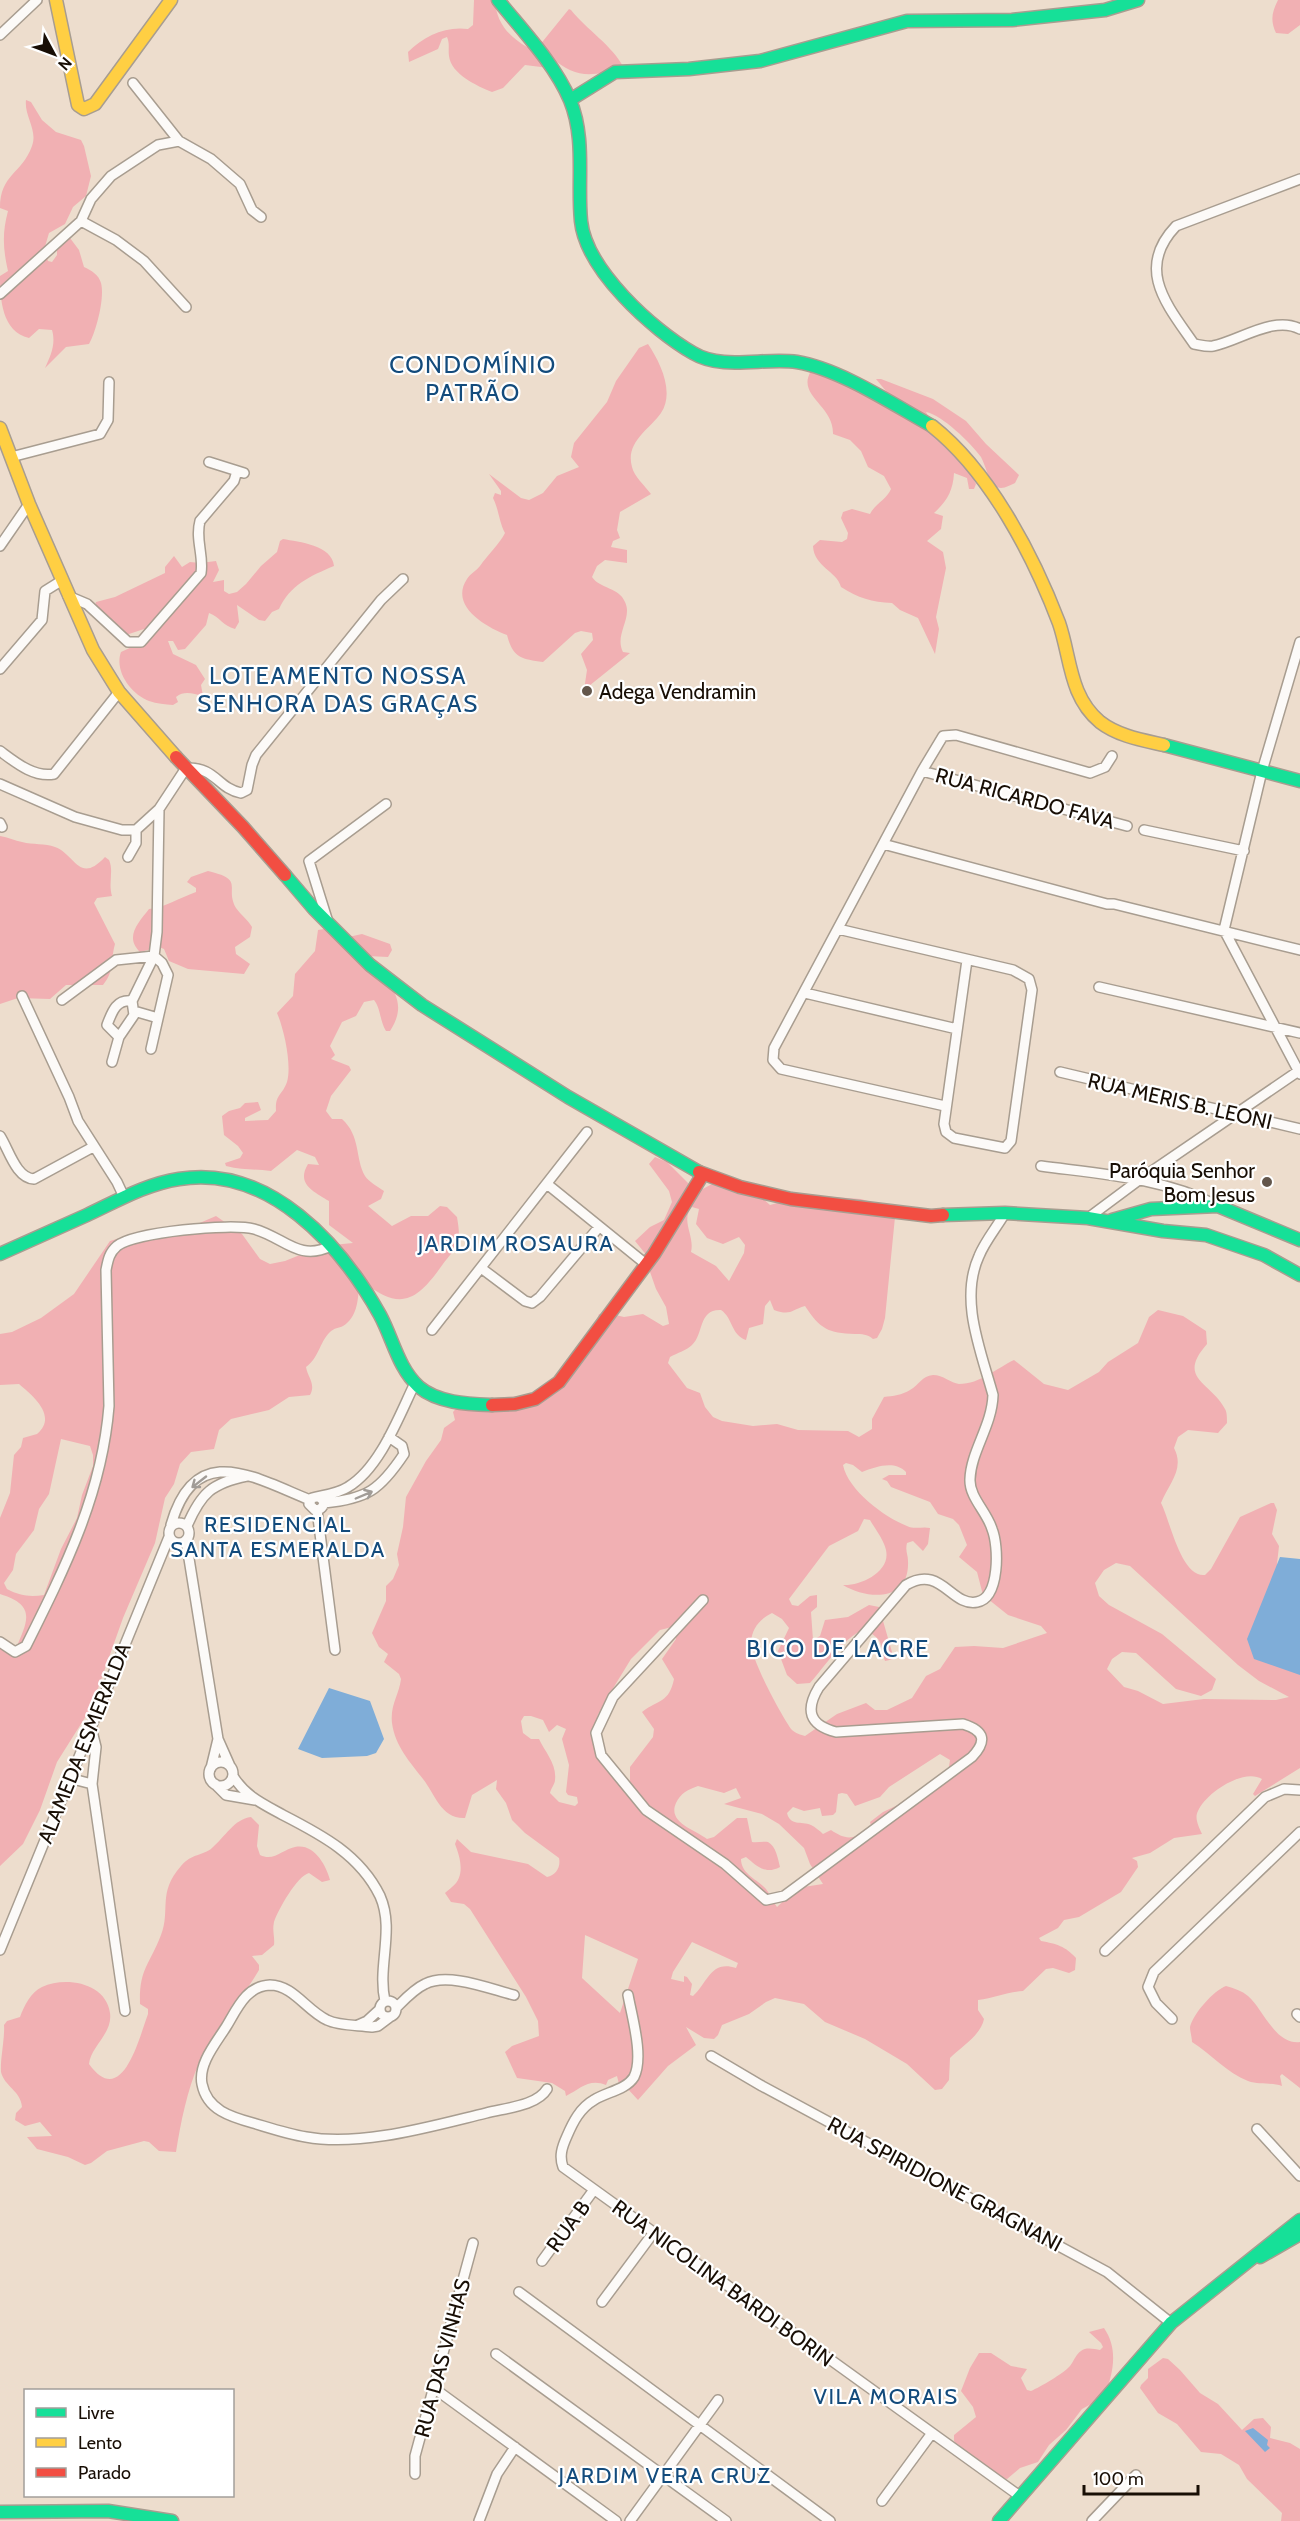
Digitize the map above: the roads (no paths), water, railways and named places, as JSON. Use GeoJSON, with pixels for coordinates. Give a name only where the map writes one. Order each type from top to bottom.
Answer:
{"type":"FeatureCollection","features":[{"type":"Feature","properties":{"kind":"main road"},"geometry":{"type":"LineString","coordinates":[[56,0],[78,105],[84,109],[95,104],[171,0]]}},
{"type":"Feature","properties":{"kind":"main road"},"geometry":{"type":"LineString","coordinates":[[498,0],[546,61],[570,100],[580,144],[581,223],[587,242],[601,269],[641,315],[663,334],[696,355],[718,361],[797,363],[840,376],[932,426],[951,441],[978,472],[1020,539],[1043,582],[1059,623],[1073,682],[1080,699],[1099,721],[1116,732],[1136,738],[1300,781]]}},
{"type":"Feature","properties":{"kind":"main road"},"geometry":{"type":"LineString","coordinates":[[570,100],[615,72],[689,69],[760,61],[907,21],[1012,20],[1105,10],[1138,0]]}},
{"type":"Feature","properties":{"kind":"main road"},"geometry":{"type":"LineString","coordinates":[[0,428],[61,581],[93,650],[119,692],[144,723],[243,827],[329,924],[370,965],[422,1005],[568,1097],[703,1174],[769,1196],[931,1216],[1005,1213],[1088,1218],[1163,1231],[1206,1235],[1264,1255],[1300,1275]]}},
{"type":"Feature","properties":{"kind":"main road"},"geometry":{"type":"LineString","coordinates":[[0,1254],[124,1197],[174,1180],[210,1177],[243,1184],[270,1195],[326,1239],[361,1285],[381,1317],[405,1370],[415,1383],[432,1396],[441,1399],[476,1404],[509,1405],[528,1402],[543,1396],[569,1370],[681,1215],[703,1174]]}},
{"type":"Feature","properties":{"kind":"main road"},"geometry":{"type":"LineString","coordinates":[[1107,1221],[1150,1209],[1218,1206],[1300,1240]]}},
{"type":"Feature","properties":{"kind":"main road"},"geometry":{"type":"LineString","coordinates":[[999,2521],[1145,2351],[1171,2324],[1300,2220]]}},
{"type":"Feature","properties":{"kind":"main road"},"geometry":{"type":"LineString","coordinates":[[1250,2262],[1276,2250],[1300,2234]]}},
{"type":"Feature","properties":{"kind":"main road"},"geometry":{"type":"LineString","coordinates":[[0,2512],[54,2508],[108,2509],[140,2513],[172,2521]]}},
{"type":"Feature","properties":{"kind":"street"},"geometry":{"type":"LineString","coordinates":[[0,35],[37,0]]}},
{"type":"Feature","properties":{"kind":"street"},"geometry":{"type":"LineString","coordinates":[[133,83],[179,141],[226,171],[240,184],[252,210],[261,217]]}},
{"type":"Feature","properties":{"kind":"street"},"geometry":{"type":"LineString","coordinates":[[158,145],[167,127]]}},
{"type":"Feature","properties":{"kind":"street"},"geometry":{"type":"LineString","coordinates":[[0,294],[81,220],[92,199],[111,176],[158,145],[179,141]]}},
{"type":"Feature","properties":{"kind":"street"},"geometry":{"type":"LineString","coordinates":[[1300,179],[1176,226],[1165,237],[1155,259],[1165,303],[1194,344],[1211,346],[1268,328],[1292,325],[1300,329]]}},
{"type":"Feature","properties":{"kind":"street"},"geometry":{"type":"LineString","coordinates":[[81,220],[116,240],[144,261],[186,307]]}},
{"type":"Feature","properties":{"kind":"street"},"geometry":{"type":"LineString","coordinates":[[11,457],[100,434],[108,420],[109,382]]}},
{"type":"Feature","properties":{"kind":"street"},"geometry":{"type":"LineString","coordinates":[[68,596],[87,604],[128,642],[141,642],[148,637],[201,573],[198,528],[200,521],[241,472],[209,462]]}},
{"type":"Feature","properties":{"kind":"street"},"geometry":{"type":"LineString","coordinates":[[0,546],[29,504]]}},
{"type":"Feature","properties":{"kind":"street"},"geometry":{"type":"LineString","coordinates":[[0,784],[75,817],[122,830],[136,830],[159,809],[186,768],[204,769],[234,792],[241,793],[247,790],[256,755],[381,600],[403,579]]}},
{"type":"Feature","properties":{"kind":"street"},"geometry":{"type":"LineString","coordinates":[[0,669],[42,620],[45,591],[61,581]]}},
{"type":"Feature","properties":{"kind":"street"},"geometry":{"type":"LineString","coordinates":[[1088,1218],[1299,1072],[1224,930],[1262,771],[1300,642]]}},
{"type":"Feature","properties":{"kind":"street"},"geometry":{"type":"LineString","coordinates":[[0,751],[22,766],[44,774],[54,774],[119,692]]}},
{"type":"Feature","properties":{"kind":"street"},"geometry":{"type":"LineString","coordinates":[[945,1106],[781,1069],[775,1065],[773,1060],[774,1048],[943,736],[949,734],[1090,773],[1105,767],[1112,756]]}},
{"type":"Feature","properties":{"kind":"street","name":"RUA RICARDO FAVA"},"geometry":{"type":"LineString","coordinates":[[922,771],[1127,826]]}},
{"type":"Feature","properties":{"kind":"street"},"geometry":{"type":"LineString","coordinates":[[329,924],[309,861],[386,804]]}},
{"type":"Feature","properties":{"kind":"street"},"geometry":{"type":"LineString","coordinates":[[112,1062],[119,1037],[131,1020],[133,1006],[154,957],[157,932],[159,809]]}},
{"type":"Feature","properties":{"kind":"street"},"geometry":{"type":"LineString","coordinates":[[128,857],[136,843],[136,830]]}},
{"type":"Feature","properties":{"kind":"street","name":"RUA RICARDO FAVA"},"geometry":{"type":"LineString","coordinates":[[1144,830],[1244,851]]}},
{"type":"Feature","properties":{"kind":"street"},"geometry":{"type":"LineString","coordinates":[[883,844],[1300,950]]}},
{"type":"Feature","properties":{"kind":"street"},"geometry":{"type":"LineString","coordinates":[[838,929],[967,960],[1021,973],[1029,979],[1032,990],[1009,1145],[1005,1148],[954,1138],[946,1132],[944,1124],[967,960]]}},
{"type":"Feature","properties":{"kind":"street"},"geometry":{"type":"LineString","coordinates":[[62,1000],[116,960],[154,957],[162,963],[168,975],[151,1049]]}},
{"type":"Feature","properties":{"kind":"street"},"geometry":{"type":"LineString","coordinates":[[1099,987],[1300,1033]]}},
{"type":"Feature","properties":{"kind":"street"},"geometry":{"type":"LineString","coordinates":[[805,993],[957,1029]]}},
{"type":"Feature","properties":{"kind":"street"},"geometry":{"type":"LineString","coordinates":[[22,996],[78,1121],[124,1197]]}},
{"type":"Feature","properties":{"kind":"street"},"geometry":{"type":"LineString","coordinates":[[119,1037],[107,1025],[119,1003],[124,1000],[158,1018]]}},
{"type":"Feature","properties":{"kind":"street","name":"RUA MERIS B. LEONI"},"geometry":{"type":"LineString","coordinates":[[1060,1072],[1300,1129]]}},
{"type":"Feature","properties":{"kind":"street"},"geometry":{"type":"LineString","coordinates":[[432,1330],[586,1132]]}},
{"type":"Feature","properties":{"kind":"street"},"geometry":{"type":"LineString","coordinates":[[0,1136],[19,1171],[30,1179],[34,1179],[93,1147]]}},
{"type":"Feature","properties":{"kind":"street"},"geometry":{"type":"LineString","coordinates":[[1041,1166],[1140,1180],[1190,1192],[1218,1206]]}},
{"type":"Feature","properties":{"kind":"street"},"geometry":{"type":"LineString","coordinates":[[547,1184],[647,1264]]}},
{"type":"Feature","properties":{"kind":"street"},"geometry":{"type":"LineString","coordinates":[[704,1600],[613,1697],[596,1733],[601,1755],[646,1810],[725,1864],[766,1900],[784,1896],[821,1870],[972,1757],[979,1749],[982,1741],[981,1734],[974,1728],[963,1724],[830,1731],[815,1722],[811,1713],[810,1701],[857,1641],[906,1585],[916,1579],[937,1582],[966,1601],[975,1603],[985,1599],[991,1593],[994,1582],[996,1542],[992,1527],[973,1493],[970,1480],[992,1411],[993,1395],[970,1300],[972,1276],[979,1255],[1005,1213]]}},
{"type":"Feature","properties":{"kind":"street"},"geometry":{"type":"LineString","coordinates":[[0,1642],[15,1652],[26,1646],[70,1558],[92,1491],[107,1427],[109,1406],[106,1270],[109,1255],[118,1244],[137,1237],[223,1226],[254,1229],[302,1251],[313,1253],[331,1246]]}},
{"type":"Feature","properties":{"kind":"street"},"geometry":{"type":"LineString","coordinates":[[481,1268],[525,1301],[532,1303],[599,1227]]}},
{"type":"Feature","properties":{"kind":"street"},"geometry":{"type":"LineString","coordinates":[[335,1650],[317,1502],[347,1488],[374,1461],[389,1437],[415,1383]]}},
{"type":"Feature","properties":{"kind":"street","name":"ALAMEDA ESMERALDA"},"geometry":{"type":"LineString","coordinates":[[0,1950],[169,1537],[168,1531],[176,1508],[186,1493],[202,1477],[223,1470],[248,1476],[317,1502],[355,1499],[368,1494],[385,1481],[404,1454],[404,1449],[389,1437]]}},
{"type":"Feature","properties":{"kind":"street"},"geometry":{"type":"LineString","coordinates":[[248,1476],[225,1480],[206,1492],[195,1506],[187,1526],[189,1534],[186,1540],[218,1739],[233,1776],[255,1800],[338,1846],[355,1860],[380,1896],[386,1914],[385,2001]]}},
{"type":"Feature","properties":{"kind":"street"},"geometry":{"type":"LineString","coordinates":[[171,1525],[180,1522],[187,1526]]}},
{"type":"Feature","properties":{"kind":"street"},"geometry":{"type":"LineString","coordinates":[[169,1537],[177,1543],[186,1540]]}},
{"type":"Feature","properties":{"kind":"street"},"geometry":{"type":"LineString","coordinates":[[91,1727],[96,1747],[92,1784],[125,2011]]}},
{"type":"Feature","properties":{"kind":"street"},"geometry":{"type":"LineString","coordinates":[[218,1739],[210,1778],[226,1795],[255,1800]]}},
{"type":"Feature","properties":{"kind":"street"},"geometry":{"type":"LineString","coordinates":[[211,1768],[220,1762],[230,1766]]}},
{"type":"Feature","properties":{"kind":"street"},"geometry":{"type":"LineString","coordinates":[[215,1784],[226,1785],[233,1776]]}},
{"type":"Feature","properties":{"kind":"street"},"geometry":{"type":"LineString","coordinates":[[69,1778],[92,1784]]}},
{"type":"Feature","properties":{"kind":"street"},"geometry":{"type":"LineString","coordinates":[[1105,1951],[1265,1797],[1277,1790],[1300,1790]]}},
{"type":"Feature","properties":{"kind":"street"},"geometry":{"type":"LineString","coordinates":[[1172,2019],[1150,1996],[1148,1987],[1154,1972],[1300,1832]]}},
{"type":"Feature","properties":{"kind":"street"},"geometry":{"type":"LineString","coordinates":[[514,1995],[469,1983],[437,1980],[421,1986],[396,2008],[394,2014],[378,2026],[332,2023],[316,2014],[288,1991],[273,1985],[260,1986],[243,2000],[208,2056],[202,2083],[208,2099],[219,2111],[240,2120],[307,2137],[346,2139],[385,2134],[475,2115],[539,2099],[548,2089]]}},
{"type":"Feature","properties":{"kind":"street","name":"RUA NICOLINA BARDI BORIN"},"geometry":{"type":"LineString","coordinates":[[628,1995],[636,2038],[638,2066],[633,2079],[628,2084],[593,2100],[576,2116],[561,2153],[563,2167],[593,2191],[654,2232],[1021,2497]]}},
{"type":"Feature","properties":{"kind":"street"},"geometry":{"type":"LineString","coordinates":[[358,2025],[367,2022],[385,2001],[391,2001],[396,2008]]}},
{"type":"Feature","properties":{"kind":"street"},"geometry":{"type":"LineString","coordinates":[[379,2010],[382,2015],[390,2017]]}},
{"type":"Feature","properties":{"kind":"street","name":"RUA SPIRIDIONE GRAGNANI"},"geometry":{"type":"LineString","coordinates":[[711,2056],[762,2086],[1107,2272],[1171,2324]]}},
{"type":"Feature","properties":{"kind":"street"},"geometry":{"type":"LineString","coordinates":[[1257,2129],[1300,2176]]}},
{"type":"Feature","properties":{"kind":"street","name":"RUA B"},"geometry":{"type":"LineString","coordinates":[[543,2261],[593,2191]]}},
{"type":"Feature","properties":{"kind":"street"},"geometry":{"type":"LineString","coordinates":[[602,2302],[654,2232]]}},
{"type":"Feature","properties":{"kind":"street","name":"RUA DAS VINHAS"},"geometry":{"type":"LineString","coordinates":[[415,2474],[415,2457],[473,2243]]}},
{"type":"Feature","properties":{"kind":"street"},"geometry":{"type":"LineString","coordinates":[[519,2292],[830,2521]]}},
{"type":"Feature","properties":{"kind":"street"},"geometry":{"type":"LineString","coordinates":[[496,2354],[726,2521]]}},
{"type":"Feature","properties":{"kind":"street"},"geometry":{"type":"LineString","coordinates":[[435,2389],[616,2521]]}},
{"type":"Feature","properties":{"kind":"street"},"geometry":{"type":"LineString","coordinates":[[630,2521],[718,2400]]}},
{"type":"Feature","properties":{"kind":"street"},"geometry":{"type":"LineString","coordinates":[[882,2501],[932,2433]]}},
{"type":"Feature","properties":{"kind":"street"},"geometry":{"type":"LineString","coordinates":[[479,2521],[497,2474],[515,2447]]}},
{"type":"Feature","properties":{"kind":"street"},"geometry":{"type":"LineString","coordinates":[[1092,2521],[1136,2475]]}},
{"type":"Feature","properties":{"kind":"water"},"geometry":{"type":"Polygon","coordinates":[[[1280,1557],[1300,1559],[1300,1675],[1254,1659],[1247,1639],[1280,1557]]]}},
{"type":"Feature","properties":{"kind":"water"},"geometry":{"type":"Polygon","coordinates":[[[329,1688],[370,1701],[384,1739],[376,1753],[367,1756],[322,1758],[298,1749],[329,1688]]]}},
{"type":"Feature","properties":{"kind":"water"},"geometry":{"type":"Polygon","coordinates":[[[1253,2428],[1268,2440],[1267,2445],[1270,2448],[1265,2452],[1245,2431],[1253,2428]]]}},
{"type":"Feature","properties":{"kind":"place","name":"Adega Vendramin"},"geometry":{"type":"Point","coordinates":[587,691]}},
{"type":"Feature","properties":{"kind":"place","name":"Paróquia Senhor Bom Jesus"},"geometry":{"type":"Point","coordinates":[1267,1182]}},
{"type":"Feature","properties":{"kind":"district","name":"CONDOMÍNIO PATRÃO"},"geometry":{"type":"Point","coordinates":[473,378]}},
{"type":"Feature","properties":{"kind":"district","name":"LOTEAMENTO NOSSA SENHORA DAS GRAÇAS"},"geometry":{"type":"Point","coordinates":[338,689]}},
{"type":"Feature","properties":{"kind":"district","name":"JARDIM ROSAURA"},"geometry":{"type":"Point","coordinates":[516,1243]}},
{"type":"Feature","properties":{"kind":"district","name":"RESIDENCIAL SANTA ESMERALDA"},"geometry":{"type":"Point","coordinates":[278,1536]}},
{"type":"Feature","properties":{"kind":"district","name":"BICO DE LACRE"},"geometry":{"type":"Point","coordinates":[838,1648]}},
{"type":"Feature","properties":{"kind":"district","name":"VILA MORAIS"},"geometry":{"type":"Point","coordinates":[886,2396]}},
{"type":"Feature","properties":{"kind":"district","name":"JARDIM VERA CRUZ"},"geometry":{"type":"Point","coordinates":[665,2475]}}]}
